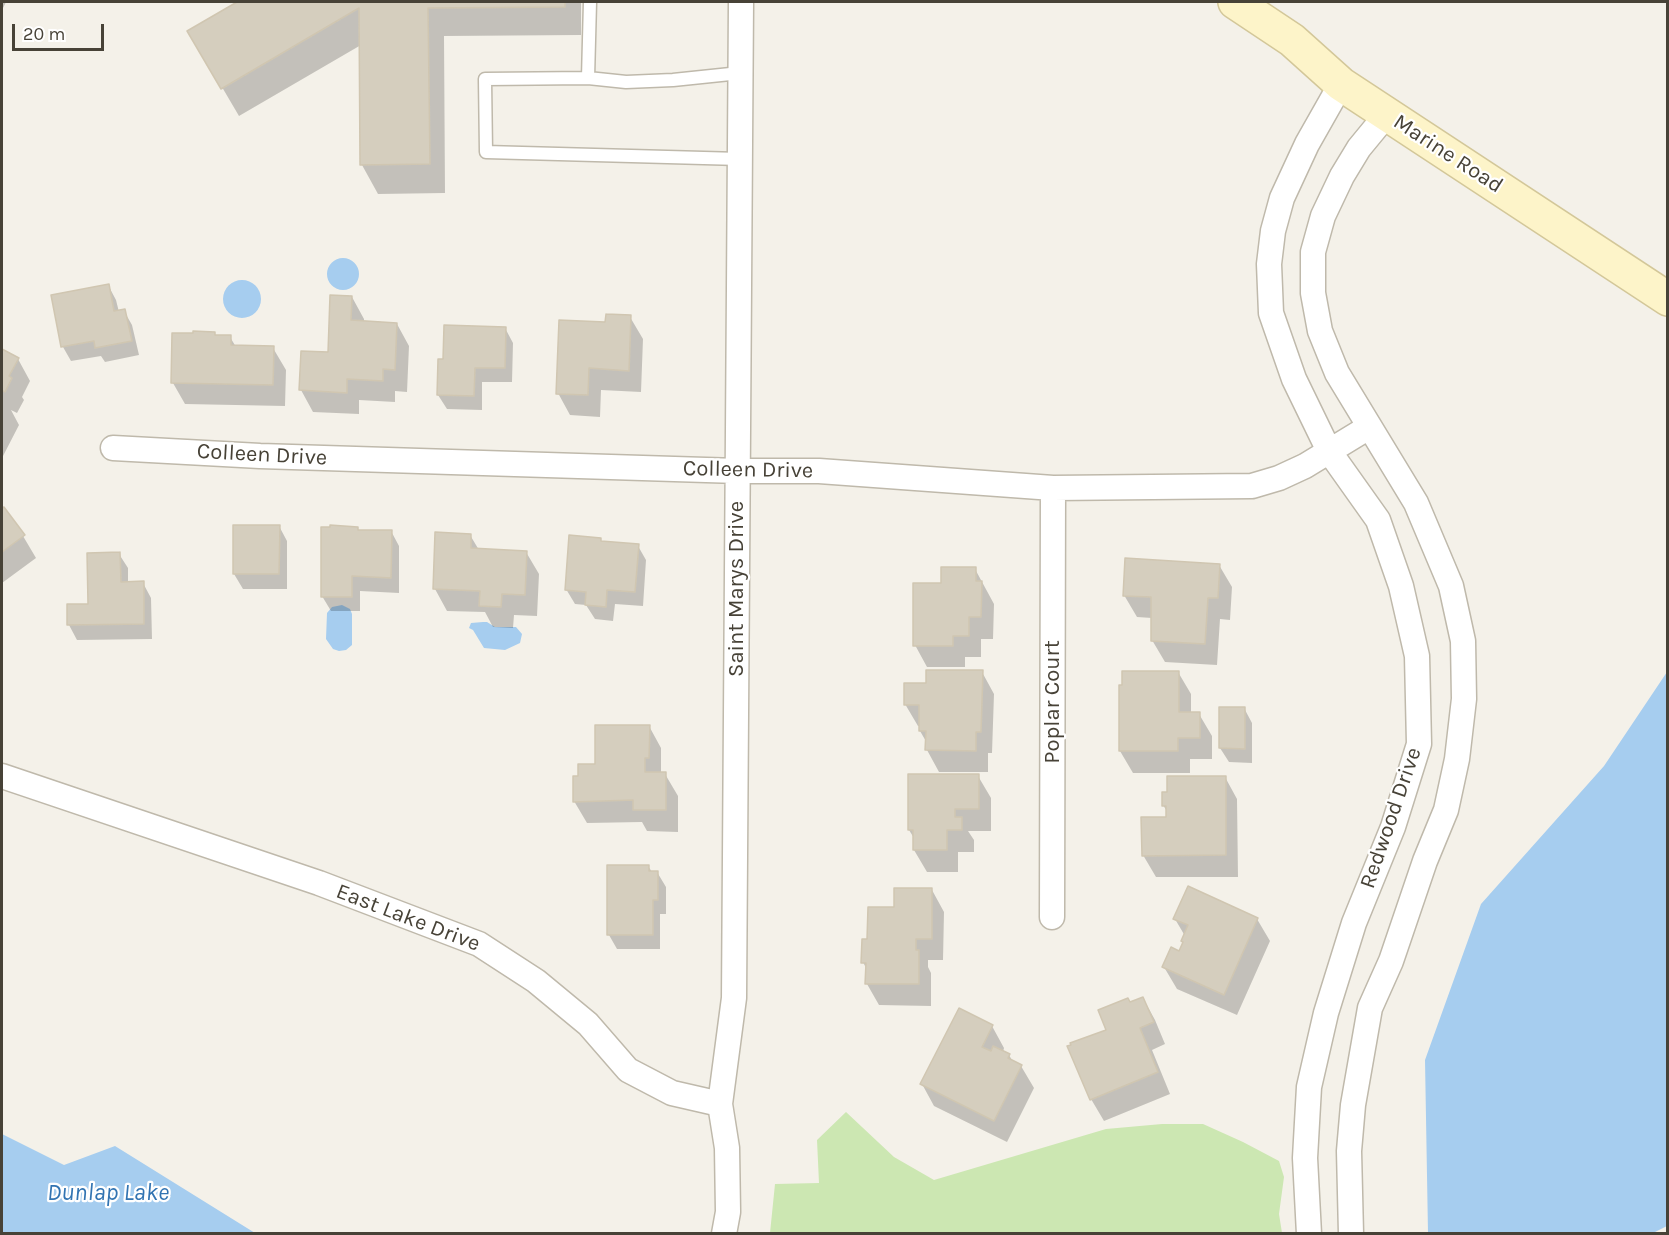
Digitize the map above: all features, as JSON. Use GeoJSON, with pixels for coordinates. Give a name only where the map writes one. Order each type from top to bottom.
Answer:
{"type":"FeatureCollection","features":[{"type":"Feature","properties":{"kind":"main road","name":"Marine Road"},"geometry":{"type":"LineString","coordinates":[[1235,2],[1292,40],[1341,84],[1668,299]]}},
{"type":"Feature","properties":{"kind":"street","name":"Saint Marys Drive"},"geometry":{"type":"LineString","coordinates":[[720,1104],[735,998],[741,2]]}},
{"type":"Feature","properties":{"kind":"street","name":"Redwood Drive"},"geometry":{"type":"LineString","coordinates":[[1309,1233],[1305,1158],[1309,1088],[1321,1034],[1354,923],[1393,827],[1419,744],[1417,656],[1401,586],[1378,520],[1329,451],[1294,378],[1271,313],[1269,264],[1273,231],[1282,198],[1307,144],[1341,84]]}},
{"type":"Feature","properties":{"kind":"street","name":"Redwood Drive"},"geometry":{"type":"LineString","coordinates":[[1351,1233],[1349,1151],[1353,1105],[1370,1008],[1391,961],[1425,861],[1446,810],[1457,759],[1464,699],[1463,640],[1451,586],[1416,503],[1337,373],[1320,331],[1313,293],[1313,252],[1323,216],[1342,176],[1359,148],[1387,114]]}},
{"type":"Feature","properties":{"kind":"street","name":"Colleen Drive"},"geometry":{"type":"LineString","coordinates":[[113,448],[260,456],[738,471],[819,471],[1053,488],[1252,486],[1279,478],[1305,466],[1369,428]]}},
{"type":"Feature","properties":{"kind":"street","name":"Poplar Court"},"geometry":{"type":"LineString","coordinates":[[1052,917],[1053,488]]}},
{"type":"Feature","properties":{"kind":"street","name":"East Lake Drive"},"geometry":{"type":"LineString","coordinates":[[2,776],[308,880],[479,944],[536,981],[588,1024],[628,1070],[672,1094],[720,1104]]}},
{"type":"Feature","properties":{"kind":"street"},"geometry":{"type":"LineString","coordinates":[[720,1104],[727,1148],[728,1212],[724,1233]]}},
{"type":"Feature","properties":{"kind":"lane"},"geometry":{"type":"LineString","coordinates":[[588,78],[590,2]]}},
{"type":"Feature","properties":{"kind":"lane"},"geometry":{"type":"LineString","coordinates":[[740,73],[638,81],[588,78],[485,79],[486,152],[740,159]]}},
{"type":"Feature","properties":{"kind":"green space"},"geometry":{"type":"Polygon","coordinates":[[[846,1112],[894,1157],[934,1180],[1106,1129],[1162,1124],[1203,1124],[1279,1161],[1284,1177],[1279,1214],[1282,1233],[770,1233],[775,1184],[819,1183],[817,1140],[846,1112]]]}},
{"type":"Feature","properties":{"kind":"water"},"geometry":{"type":"Polygon","coordinates":[[[343,258],[355,262],[359,274],[355,286],[343,290],[331,286],[327,274],[331,262],[343,258]]]}},
{"type":"Feature","properties":{"kind":"water"},"geometry":{"type":"Polygon","coordinates":[[[242,280],[255,286],[261,299],[255,312],[242,318],[229,312],[223,299],[229,286],[242,280]]]}},
{"type":"Feature","properties":{"kind":"water"},"geometry":{"type":"Polygon","coordinates":[[[342,605],[350,609],[352,614],[352,645],[346,650],[339,651],[333,649],[326,639],[327,613],[332,607],[342,605]]]}},
{"type":"Feature","properties":{"kind":"water"},"geometry":{"type":"Polygon","coordinates":[[[487,622],[495,627],[516,627],[522,634],[520,643],[505,650],[484,648],[473,630],[469,628],[471,623],[487,622]]]}},
{"type":"Feature","properties":{"kind":"water"},"geometry":{"type":"Polygon","coordinates":[[[1667,672],[1667,1226],[1651,1234],[1428,1233],[1425,1060],[1481,904],[1604,766],[1667,672]]]}},
{"type":"Feature","properties":{"kind":"water","name":"Dunlap Lake"},"geometry":{"type":"Polygon","coordinates":[[[2,1134],[64,1165],[115,1146],[255,1233],[2,1233],[2,1134]]]}},
{"type":"Feature","properties":{"kind":"building"},"geometry":{"type":"Polygon","coordinates":[[[237,2],[565,2],[565,7],[428,8],[430,164],[360,165],[359,8],[221,89],[187,31],[237,2]]]}},
{"type":"Feature","properties":{"kind":"building"},"geometry":{"type":"Polygon","coordinates":[[[109,284],[114,311],[125,309],[132,341],[95,348],[94,341],[61,347],[51,295],[109,284]]]}},
{"type":"Feature","properties":{"kind":"building"},"geometry":{"type":"Polygon","coordinates":[[[330,295],[352,296],[351,320],[397,323],[395,370],[383,369],[383,381],[347,379],[347,393],[299,390],[301,351],[328,352],[330,295]]]}},
{"type":"Feature","properties":{"kind":"building"},"geometry":{"type":"Polygon","coordinates":[[[606,314],[631,315],[629,371],[589,368],[588,395],[556,394],[559,320],[605,322],[606,314]]]}},
{"type":"Feature","properties":{"kind":"building"},"geometry":{"type":"Polygon","coordinates":[[[444,325],[506,327],[505,368],[475,368],[474,396],[437,395],[438,359],[443,359],[444,325]]]}},
{"type":"Feature","properties":{"kind":"building"},"geometry":{"type":"Polygon","coordinates":[[[193,331],[231,335],[231,345],[274,346],[273,385],[171,383],[172,333],[193,333],[193,331]]]}},
{"type":"Feature","properties":{"kind":"building"},"geometry":{"type":"Polygon","coordinates":[[[2,349],[19,358],[9,376],[12,378],[5,392],[2,390],[2,349]]]}},
{"type":"Feature","properties":{"kind":"building"},"geometry":{"type":"Polygon","coordinates":[[[4,507],[25,535],[2,552],[2,508],[4,507]]]}},
{"type":"Feature","properties":{"kind":"building"},"geometry":{"type":"Polygon","coordinates":[[[233,525],[280,525],[279,574],[233,574],[233,525]]]}},
{"type":"Feature","properties":{"kind":"building"},"geometry":{"type":"Polygon","coordinates":[[[330,525],[358,527],[358,530],[392,530],[391,578],[352,576],[352,597],[321,597],[321,527],[330,527],[330,525]]]}},
{"type":"Feature","properties":{"kind":"building"},"geometry":{"type":"Polygon","coordinates":[[[435,532],[471,534],[471,548],[527,551],[525,595],[502,594],[501,607],[479,606],[480,591],[433,589],[435,532]]]}},
{"type":"Feature","properties":{"kind":"building"},"geometry":{"type":"Polygon","coordinates":[[[569,535],[601,538],[601,541],[639,544],[635,592],[607,590],[606,607],[585,605],[586,592],[565,590],[569,535]]]}},
{"type":"Feature","properties":{"kind":"building"},"geometry":{"type":"Polygon","coordinates":[[[120,552],[121,582],[144,581],[144,624],[67,625],[67,604],[88,604],[87,553],[120,552]]]}},
{"type":"Feature","properties":{"kind":"building"},"geometry":{"type":"Polygon","coordinates":[[[1125,558],[1220,564],[1218,598],[1208,598],[1205,644],[1151,641],[1151,597],[1123,596],[1125,558]]]}},
{"type":"Feature","properties":{"kind":"building"},"geometry":{"type":"Polygon","coordinates":[[[941,567],[976,567],[976,581],[982,581],[981,617],[969,617],[969,636],[953,636],[953,646],[913,646],[913,583],[941,583],[941,567]]]}},
{"type":"Feature","properties":{"kind":"building"},"geometry":{"type":"Polygon","coordinates":[[[926,670],[983,670],[981,732],[976,732],[976,751],[925,750],[926,731],[919,731],[919,705],[904,705],[904,683],[926,683],[926,670]]]}},
{"type":"Feature","properties":{"kind":"building"},"geometry":{"type":"Polygon","coordinates":[[[1122,671],[1179,671],[1179,712],[1200,712],[1200,738],[1178,738],[1178,751],[1119,751],[1119,685],[1122,685],[1122,671]]]}},
{"type":"Feature","properties":{"kind":"building"},"geometry":{"type":"Polygon","coordinates":[[[1219,707],[1245,707],[1245,749],[1219,748],[1219,707]]]}},
{"type":"Feature","properties":{"kind":"building"},"geometry":{"type":"Polygon","coordinates":[[[595,725],[650,725],[649,758],[645,758],[645,772],[666,772],[666,810],[633,810],[633,800],[573,802],[573,776],[578,776],[578,764],[595,764],[595,725]]]}},
{"type":"Feature","properties":{"kind":"building"},"geometry":{"type":"Polygon","coordinates":[[[908,774],[979,774],[979,809],[955,809],[955,817],[962,817],[962,830],[947,830],[947,850],[913,850],[913,830],[908,830],[908,774]]]}},
{"type":"Feature","properties":{"kind":"building"},"geometry":{"type":"Polygon","coordinates":[[[1167,776],[1226,776],[1226,855],[1142,856],[1141,817],[1166,817],[1166,806],[1162,806],[1162,792],[1167,792],[1167,776]]]}},
{"type":"Feature","properties":{"kind":"building"},"geometry":{"type":"Polygon","coordinates":[[[607,865],[649,865],[649,871],[658,871],[658,900],[653,900],[653,935],[607,935],[607,865]]]}},
{"type":"Feature","properties":{"kind":"building"},"geometry":{"type":"Polygon","coordinates":[[[1188,886],[1258,918],[1224,995],[1162,967],[1171,947],[1179,951],[1183,942],[1181,941],[1188,925],[1173,919],[1188,886]]]}},
{"type":"Feature","properties":{"kind":"building"},"geometry":{"type":"Polygon","coordinates":[[[894,888],[932,888],[932,939],[916,939],[916,950],[919,950],[919,984],[865,984],[866,963],[861,963],[862,939],[867,939],[868,907],[894,907],[894,888]]]}},
{"type":"Feature","properties":{"kind":"building"},"geometry":{"type":"Polygon","coordinates":[[[1143,997],[1154,1022],[1140,1028],[1158,1072],[1090,1100],[1067,1046],[1106,1030],[1098,1010],[1128,998],[1130,1002],[1143,997]]]}},
{"type":"Feature","properties":{"kind":"building"},"geometry":{"type":"Polygon","coordinates":[[[959,1008],[993,1025],[982,1047],[991,1051],[993,1046],[1010,1054],[1008,1058],[1022,1065],[994,1121],[920,1084],[959,1008]]]}}]}
